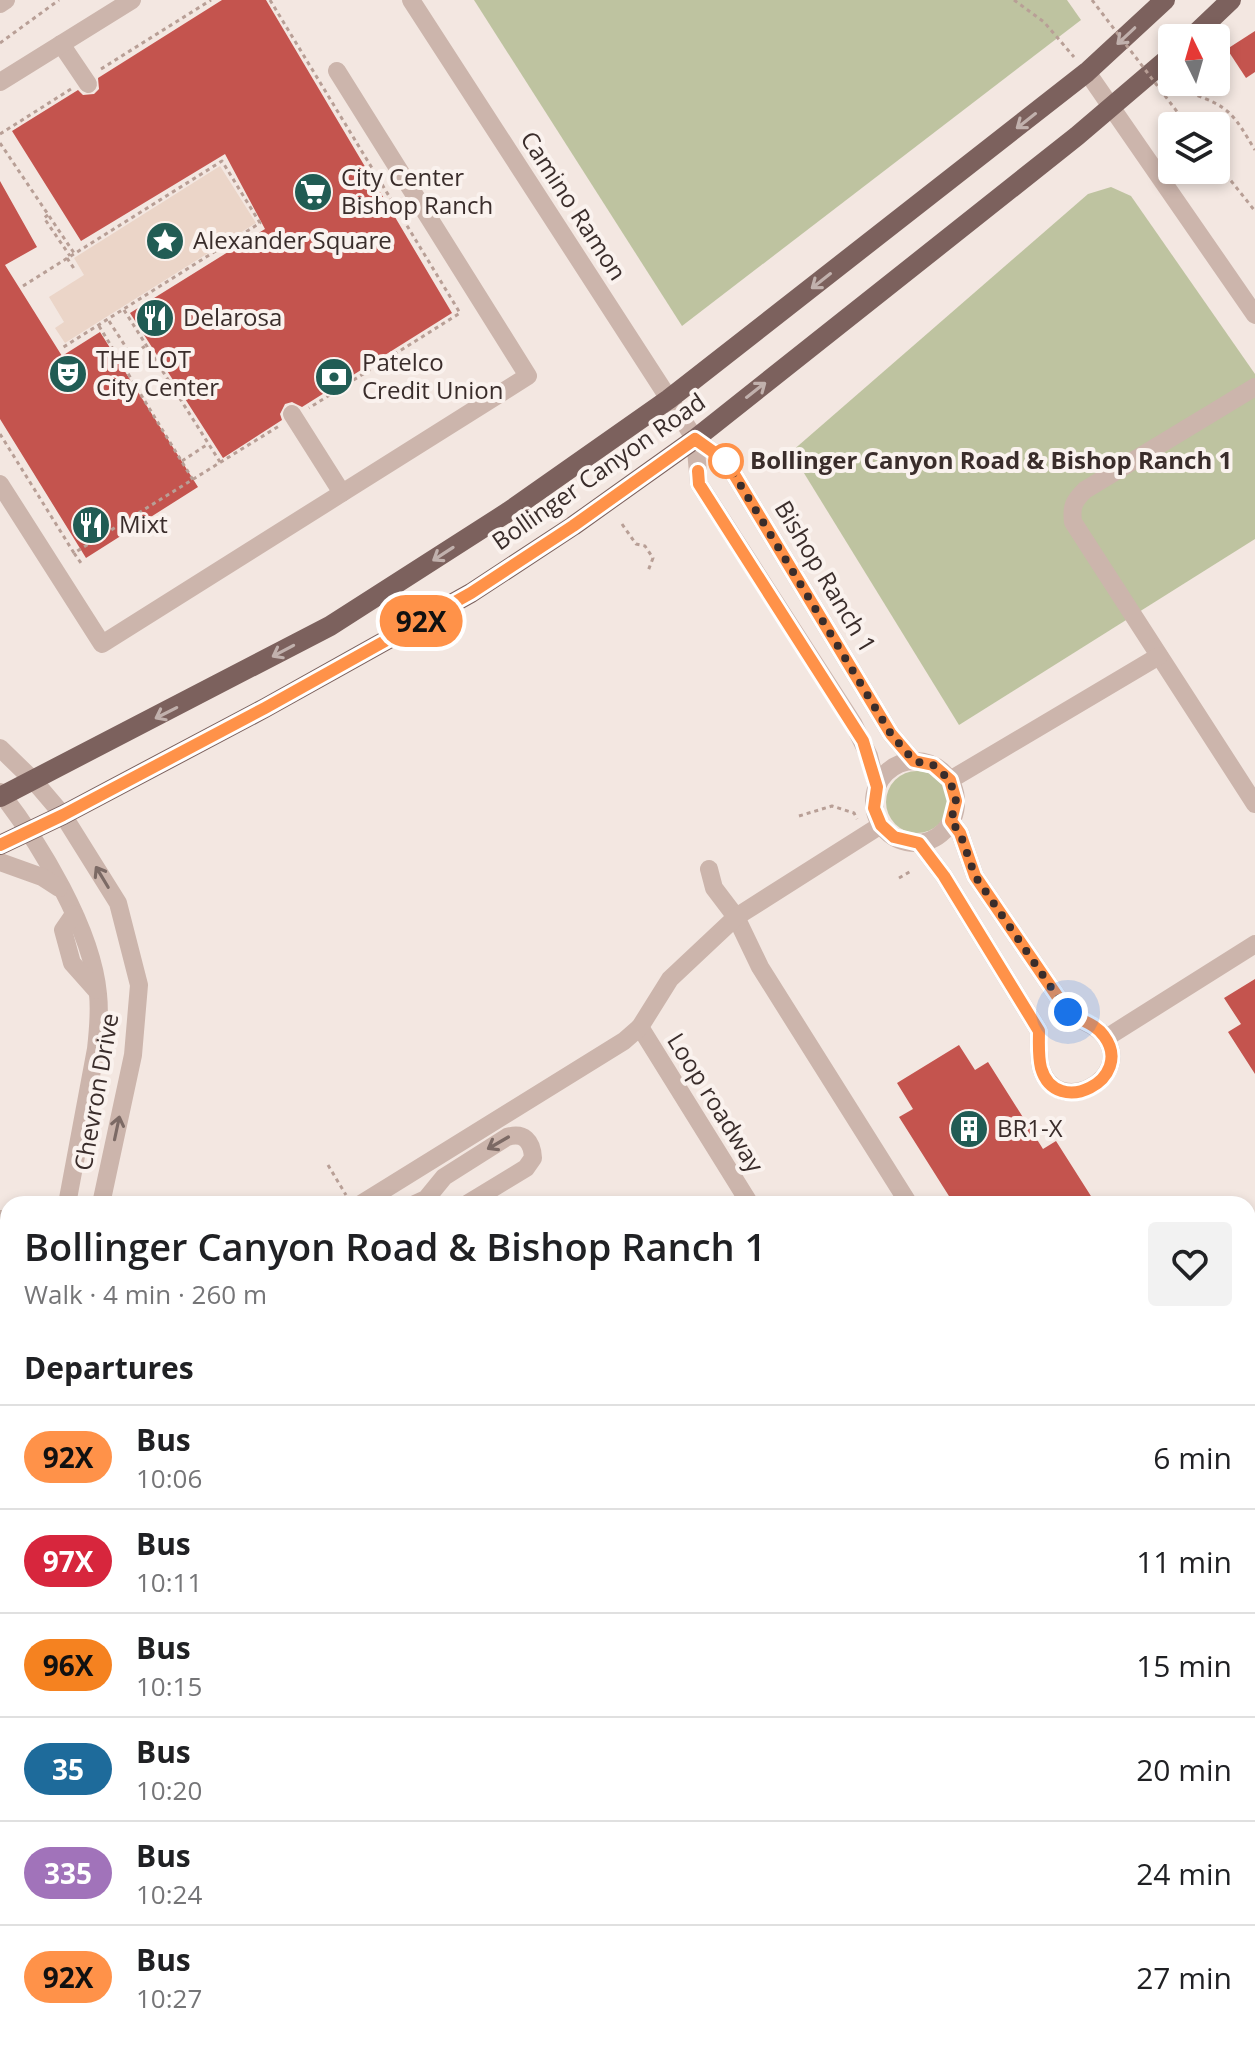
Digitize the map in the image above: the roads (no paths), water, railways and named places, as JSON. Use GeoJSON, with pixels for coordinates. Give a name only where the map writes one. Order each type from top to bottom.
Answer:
{"type":"FeatureCollection","features":[{"type":"Feature","properties":{"kind":"main road","name":"Bollinger Canyon Road"},"geometry":{"type":"LineString","coordinates":[[1,795],[34,781],[330,626],[508,512],[669,399],[1087,72],[1165,0]]}},
{"type":"Feature","properties":{"kind":"main road"},"geometry":{"type":"LineString","coordinates":[[1206,24],[1231,0]]}},
{"type":"Feature","properties":{"kind":"main road","name":"Bollinger Canyon Road"},"geometry":{"type":"LineString","coordinates":[[0,845],[265,708],[471,593],[573,526],[695,439],[1158,67]]}},
{"type":"Feature","properties":{"kind":"street"},"geometry":{"type":"LineString","coordinates":[[0,4],[6,0]]}},
{"type":"Feature","properties":{"kind":"street"},"geometry":{"type":"LineString","coordinates":[[0,82],[132,0]]}},
{"type":"Feature","properties":{"kind":"street","name":"Camino Ramon"},"geometry":{"type":"LineString","coordinates":[[411,0],[695,439]]}},
{"type":"Feature","properties":{"kind":"street"},"geometry":{"type":"LineString","coordinates":[[61,44],[86,82]]}},
{"type":"Feature","properties":{"kind":"street"},"geometry":{"type":"LineString","coordinates":[[0,484],[102,644],[528,376],[337,71]]}},
{"type":"Feature","properties":{"kind":"street"},"geometry":{"type":"LineString","coordinates":[[1087,72],[1255,315]]}},
{"type":"Feature","properties":{"kind":"street"},"geometry":{"type":"LineString","coordinates":[[1255,387],[1085,490],[1071,508],[1073,522],[1255,804]]}},
{"type":"Feature","properties":{"kind":"street"},"geometry":{"type":"LineString","coordinates":[[293,415],[342,493]]}},
{"type":"Feature","properties":{"kind":"street"},"geometry":{"type":"LineString","coordinates":[[695,439],[699,484],[853,723],[869,756],[877,787],[874,808],[881,825],[894,837],[919,843],[941,834],[951,821],[956,801],[950,780],[933,765],[914,761],[901,763],[888,771],[877,787]]}},
{"type":"Feature","properties":{"kind":"street","name":"Bishop Ranch 1"},"geometry":{"type":"LineString","coordinates":[[695,439],[726,461],[891,734],[914,761]]}},
{"type":"Feature","properties":{"kind":"street"},"geometry":{"type":"LineString","coordinates":[[950,780],[1159,656]]}},
{"type":"Feature","properties":{"kind":"street","name":"Chevron Drive"},"geometry":{"type":"LineString","coordinates":[[0,748],[63,815],[118,903],[139,985],[133,1055],[103,1196]]}},
{"type":"Feature","properties":{"kind":"street"},"geometry":{"type":"LineString","coordinates":[[1,795],[29,832],[61,889]]}},
{"type":"Feature","properties":{"kind":"street"},"geometry":{"type":"LineString","coordinates":[[919,843],[944,876],[1039,1031],[1039,1058],[1047,1081],[1069,1092],[1091,1089],[1100,1082],[1110,1059],[1111,1049],[1106,1038],[1091,1024],[1080,1021],[1068,1012],[975,876],[960,833],[951,821]]}},
{"type":"Feature","properties":{"kind":"street"},"geometry":{"type":"LineString","coordinates":[[361,1196],[393,1184],[624,1041],[640,1027],[670,979],[736,917],[881,825]]}},
{"type":"Feature","properties":{"kind":"street"},"geometry":{"type":"LineString","coordinates":[[0,862],[42,877],[61,889]]}},
{"type":"Feature","properties":{"kind":"street"},"geometry":{"type":"LineString","coordinates":[[709,869],[714,888],[736,917],[760,967],[904,1196]]}},
{"type":"Feature","properties":{"kind":"street","name":"Chevron Drive"},"geometry":{"type":"LineString","coordinates":[[61,889],[74,914],[63,930],[72,963],[98,992],[99,1023],[68,1196]]}},
{"type":"Feature","properties":{"kind":"street"},"geometry":{"type":"LineString","coordinates":[[1106,1038],[1255,944]]}},
{"type":"Feature","properties":{"kind":"street","name":"Loop roadway"},"geometry":{"type":"LineString","coordinates":[[640,1027],[745,1196]]}},
{"type":"Feature","properties":{"kind":"street"},"geometry":{"type":"LineString","coordinates":[[428,1196],[444,1177],[507,1137],[515,1134],[524,1136],[532,1149],[533,1158],[526,1168],[480,1196]]}},
{"type":"Feature","properties":{"kind":"street"},"geometry":{"type":"LineString","coordinates":[[393,1184],[402,1196]]}},
{"type":"Feature","properties":{"kind":"place","name":"City Center Bishop Ranch"},"geometry":{"type":"Point","coordinates":[313,192]}},
{"type":"Feature","properties":{"kind":"place","name":"Alexander Square"},"geometry":{"type":"Point","coordinates":[165,241]}},
{"type":"Feature","properties":{"kind":"place","name":"Delarosa"},"geometry":{"type":"Point","coordinates":[155,318]}},
{"type":"Feature","properties":{"kind":"place","name":"THE LOT City Center"},"geometry":{"type":"Point","coordinates":[68,374]}},
{"type":"Feature","properties":{"kind":"place","name":"Patelco Credit Union"},"geometry":{"type":"Point","coordinates":[334,377]}},
{"type":"Feature","properties":{"kind":"place","name":"Bollinger Canyon Road & Bishop Ranch 1"},"geometry":{"type":"Point","coordinates":[726,461]}},
{"type":"Feature","properties":{"kind":"place","name":"Mixt"},"geometry":{"type":"Point","coordinates":[91,525]}},
{"type":"Feature","properties":{"kind":"place","name":"BR1-X"},"geometry":{"type":"Point","coordinates":[969,1129]}}]}
